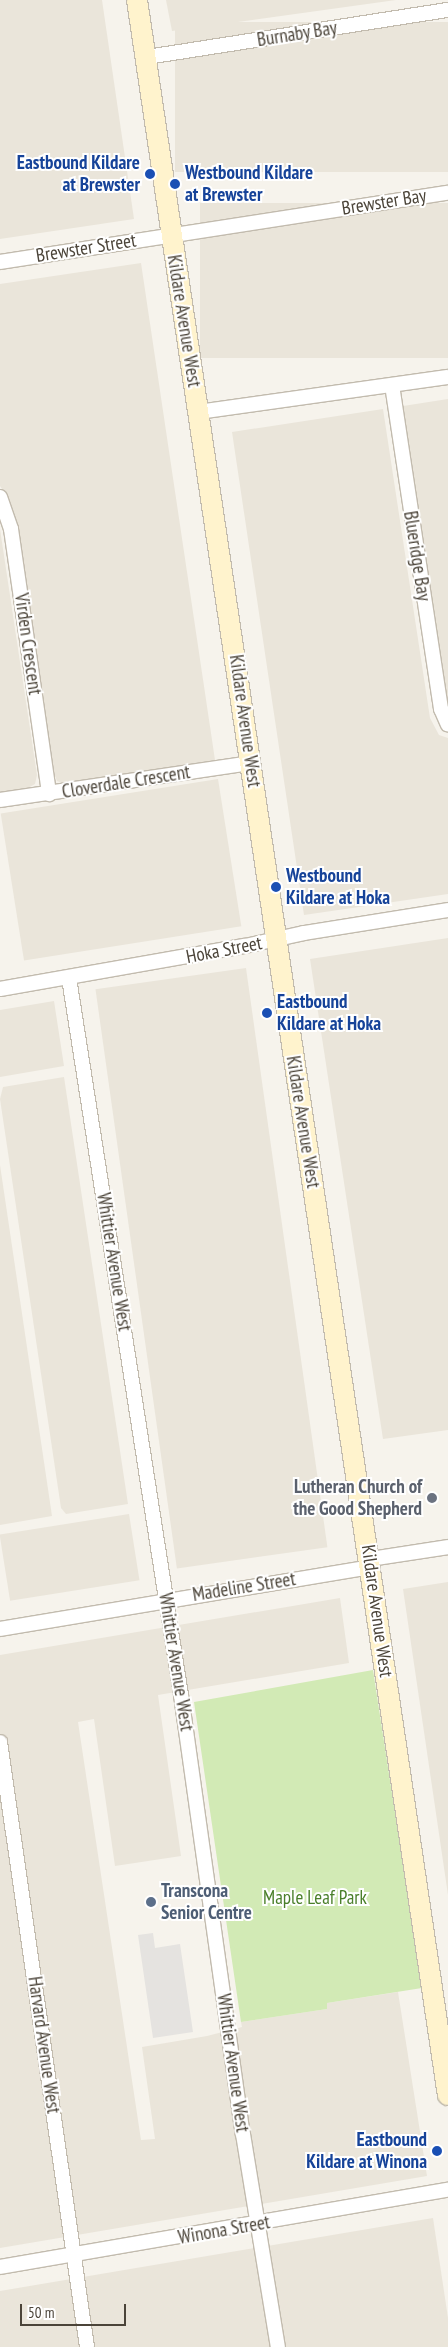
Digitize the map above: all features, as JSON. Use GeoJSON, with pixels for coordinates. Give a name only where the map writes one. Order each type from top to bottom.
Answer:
{"type":"FeatureCollection","features":[{"type":"Feature","properties":{"kind":"street","name":"Kildare Avenue West"},"geometry":{"type":"LineString","coordinates":[[137,0],[448,2095]]}},
{"type":"Feature","properties":{"kind":"street","name":"Burnaby Bay"},"geometry":{"type":"LineString","coordinates":[[147,58],[448,10]]}},
{"type":"Feature","properties":{"kind":"street","name":"Brewster Bay"},"geometry":{"type":"LineString","coordinates":[[171,235],[448,193]]}},
{"type":"Feature","properties":{"kind":"street","name":"Brewster Street"},"geometry":{"type":"LineString","coordinates":[[0,262],[171,235]]}},
{"type":"Feature","properties":{"kind":"street"},"geometry":{"type":"LineString","coordinates":[[198,412],[448,376]]}},
{"type":"Feature","properties":{"kind":"street","name":"Blueridge Bay"},"geometry":{"type":"LineString","coordinates":[[392,385],[441,710],[448,725]]}},
{"type":"Feature","properties":{"kind":"street","name":"Virden Crescent"},"geometry":{"type":"LineString","coordinates":[[0,497],[11,529],[49,794]]}},
{"type":"Feature","properties":{"kind":"street","name":"Cloverdale Crescent"},"geometry":{"type":"LineString","coordinates":[[0,800],[251,763]]}},
{"type":"Feature","properties":{"kind":"street","name":"Hoka Street"},"geometry":{"type":"LineString","coordinates":[[0,989],[448,910]]}},
{"type":"Feature","properties":{"kind":"street","name":"Whittier Avenue West"},"geometry":{"type":"LineString","coordinates":[[69,978],[166,1599],[258,2224],[278,2347]]}},
{"type":"Feature","properties":{"kind":"street","name":"Madeline Street"},"geometry":{"type":"LineString","coordinates":[[0,1629],[370,1563],[448,1546]]}},
{"type":"Feature","properties":{"kind":"street","name":"Harvard Avenue West"},"geometry":{"type":"LineString","coordinates":[[0,1742],[88,2347]]}},
{"type":"Feature","properties":{"kind":"street","name":"Winona Street"},"geometry":{"type":"LineString","coordinates":[[0,2266],[258,2224],[448,2190]]}},
{"type":"Feature","properties":{"kind":"shaded area"},"geometry":{"type":"Polygon","coordinates":[[[0,0],[102,0],[134,219],[0,239],[0,0]]]}},
{"type":"Feature","properties":{"kind":"shaded area"},"geometry":{"type":"Polygon","coordinates":[[[166,0],[396,0],[172,31],[166,0]]]}},
{"type":"Feature","properties":{"kind":"shaded area"},"geometry":{"type":"Polygon","coordinates":[[[175,22],[448,22],[448,172],[175,172],[175,22]]]}},
{"type":"Feature","properties":{"kind":"shaded area"},"geometry":{"type":"Polygon","coordinates":[[[200,203],[448,203],[448,358],[200,358],[200,203]]]}},
{"type":"Feature","properties":{"kind":"shaded area"},"geometry":{"type":"Polygon","coordinates":[[[141,263],[215,760],[65,784],[57,781],[53,771],[17,529],[10,501],[0,486],[0,284],[141,263]]]}},
{"type":"Feature","properties":{"kind":"shaded area"},"geometry":{"type":"Polygon","coordinates":[[[448,399],[448,712],[403,406],[448,399]]]}},
{"type":"Feature","properties":{"kind":"shaded area"},"geometry":{"type":"Polygon","coordinates":[[[383,409],[430,718],[439,735],[448,738],[448,894],[304,915],[232,432],[383,409]]]}},
{"type":"Feature","properties":{"kind":"shaded area"},"geometry":{"type":"Polygon","coordinates":[[[0,529],[37,775],[35,784],[26,789],[0,793],[0,529]]]}},
{"type":"Feature","properties":{"kind":"shaded area"},"geometry":{"type":"Polygon","coordinates":[[[218,779],[241,926],[24,961],[1,813],[218,779]]]}},
{"type":"Feature","properties":{"kind":"shaded area"},"geometry":{"type":"Polygon","coordinates":[[[448,938],[448,1430],[383,1439],[310,959],[448,938]]]}},
{"type":"Feature","properties":{"kind":"shaded area"},"geometry":{"type":"Polygon","coordinates":[[[246,968],[327,1547],[177,1568],[95,989],[246,968]]]}},
{"type":"Feature","properties":{"kind":"shaded area"},"geometry":{"type":"Polygon","coordinates":[[[54,1001],[64,1066],[0,1077],[0,1010],[54,1001]]]}},
{"type":"Feature","properties":{"kind":"shaded area"},"geometry":{"type":"Polygon","coordinates":[[[64,1077],[128,1504],[66,1514],[61,1508],[0,1099],[3,1087],[64,1077]]]}},
{"type":"Feature","properties":{"kind":"shaded area"},"geometry":{"type":"Polygon","coordinates":[[[0,1165],[52,1516],[0,1525],[0,1165]]]}},
{"type":"Feature","properties":{"kind":"shaded area"},"geometry":{"type":"Polygon","coordinates":[[[129,1514],[139,1580],[10,1601],[0,1534],[129,1514]]]}},
{"type":"Feature","properties":{"kind":"shaded area"},"geometry":{"type":"Polygon","coordinates":[[[448,1582],[448,1895],[403,1589],[448,1582]]]}},
{"type":"Feature","properties":{"kind":"shaded area"},"geometry":{"type":"Polygon","coordinates":[[[340,1598],[349,1663],[158,1695],[181,1856],[115,1866],[94,1719],[78,1722],[141,2140],[155,2139],[142,2047],[207,2036],[242,2027],[241,2022],[327,2009],[327,2003],[398,1992],[427,2176],[0,2248],[0,1655],[340,1598]]]}},
{"type":"Feature","properties":{"kind":"shaded area"},"geometry":{"type":"Polygon","coordinates":[[[153,1933],[155,1948],[180,1944],[193,2032],[153,2038],[138,1935],[153,1933]]]}},
{"type":"Feature","properties":{"kind":"shaded area"},"geometry":{"type":"Polygon","coordinates":[[[433,2218],[448,2318],[448,2347],[0,2347],[0,2291],[433,2218]]]}},
{"type":"Feature","properties":{"kind":"green space","name":"Maple Leaf Park"},"geometry":{"type":"Polygon","coordinates":[[[373,1670],[422,1988],[327,2003],[327,2009],[241,2022],[194,1702],[373,1670]]]}},
{"type":"Feature","properties":{"kind":"place","name":"Eastbound Kildare at Brewster"},"geometry":{"type":"Point","coordinates":[150,174]}},
{"type":"Feature","properties":{"kind":"place","name":"Westbound Kildare at Brewster"},"geometry":{"type":"Point","coordinates":[175,184]}},
{"type":"Feature","properties":{"kind":"place","name":"Westbound Kildare at Hoka"},"geometry":{"type":"Point","coordinates":[276,887]}},
{"type":"Feature","properties":{"kind":"place","name":"Eastbound Kildare at Hoka"},"geometry":{"type":"Point","coordinates":[267,1013]}},
{"type":"Feature","properties":{"kind":"place","name":"Lutheran Church of the Good Shepherd"},"geometry":{"type":"Point","coordinates":[432,1498]}},
{"type":"Feature","properties":{"kind":"place","name":"Transcona Senior Centre"},"geometry":{"type":"Point","coordinates":[151,1902]}},
{"type":"Feature","properties":{"kind":"place","name":"Eastbound Kildare at Winona"},"geometry":{"type":"Point","coordinates":[437,2151]}}]}
